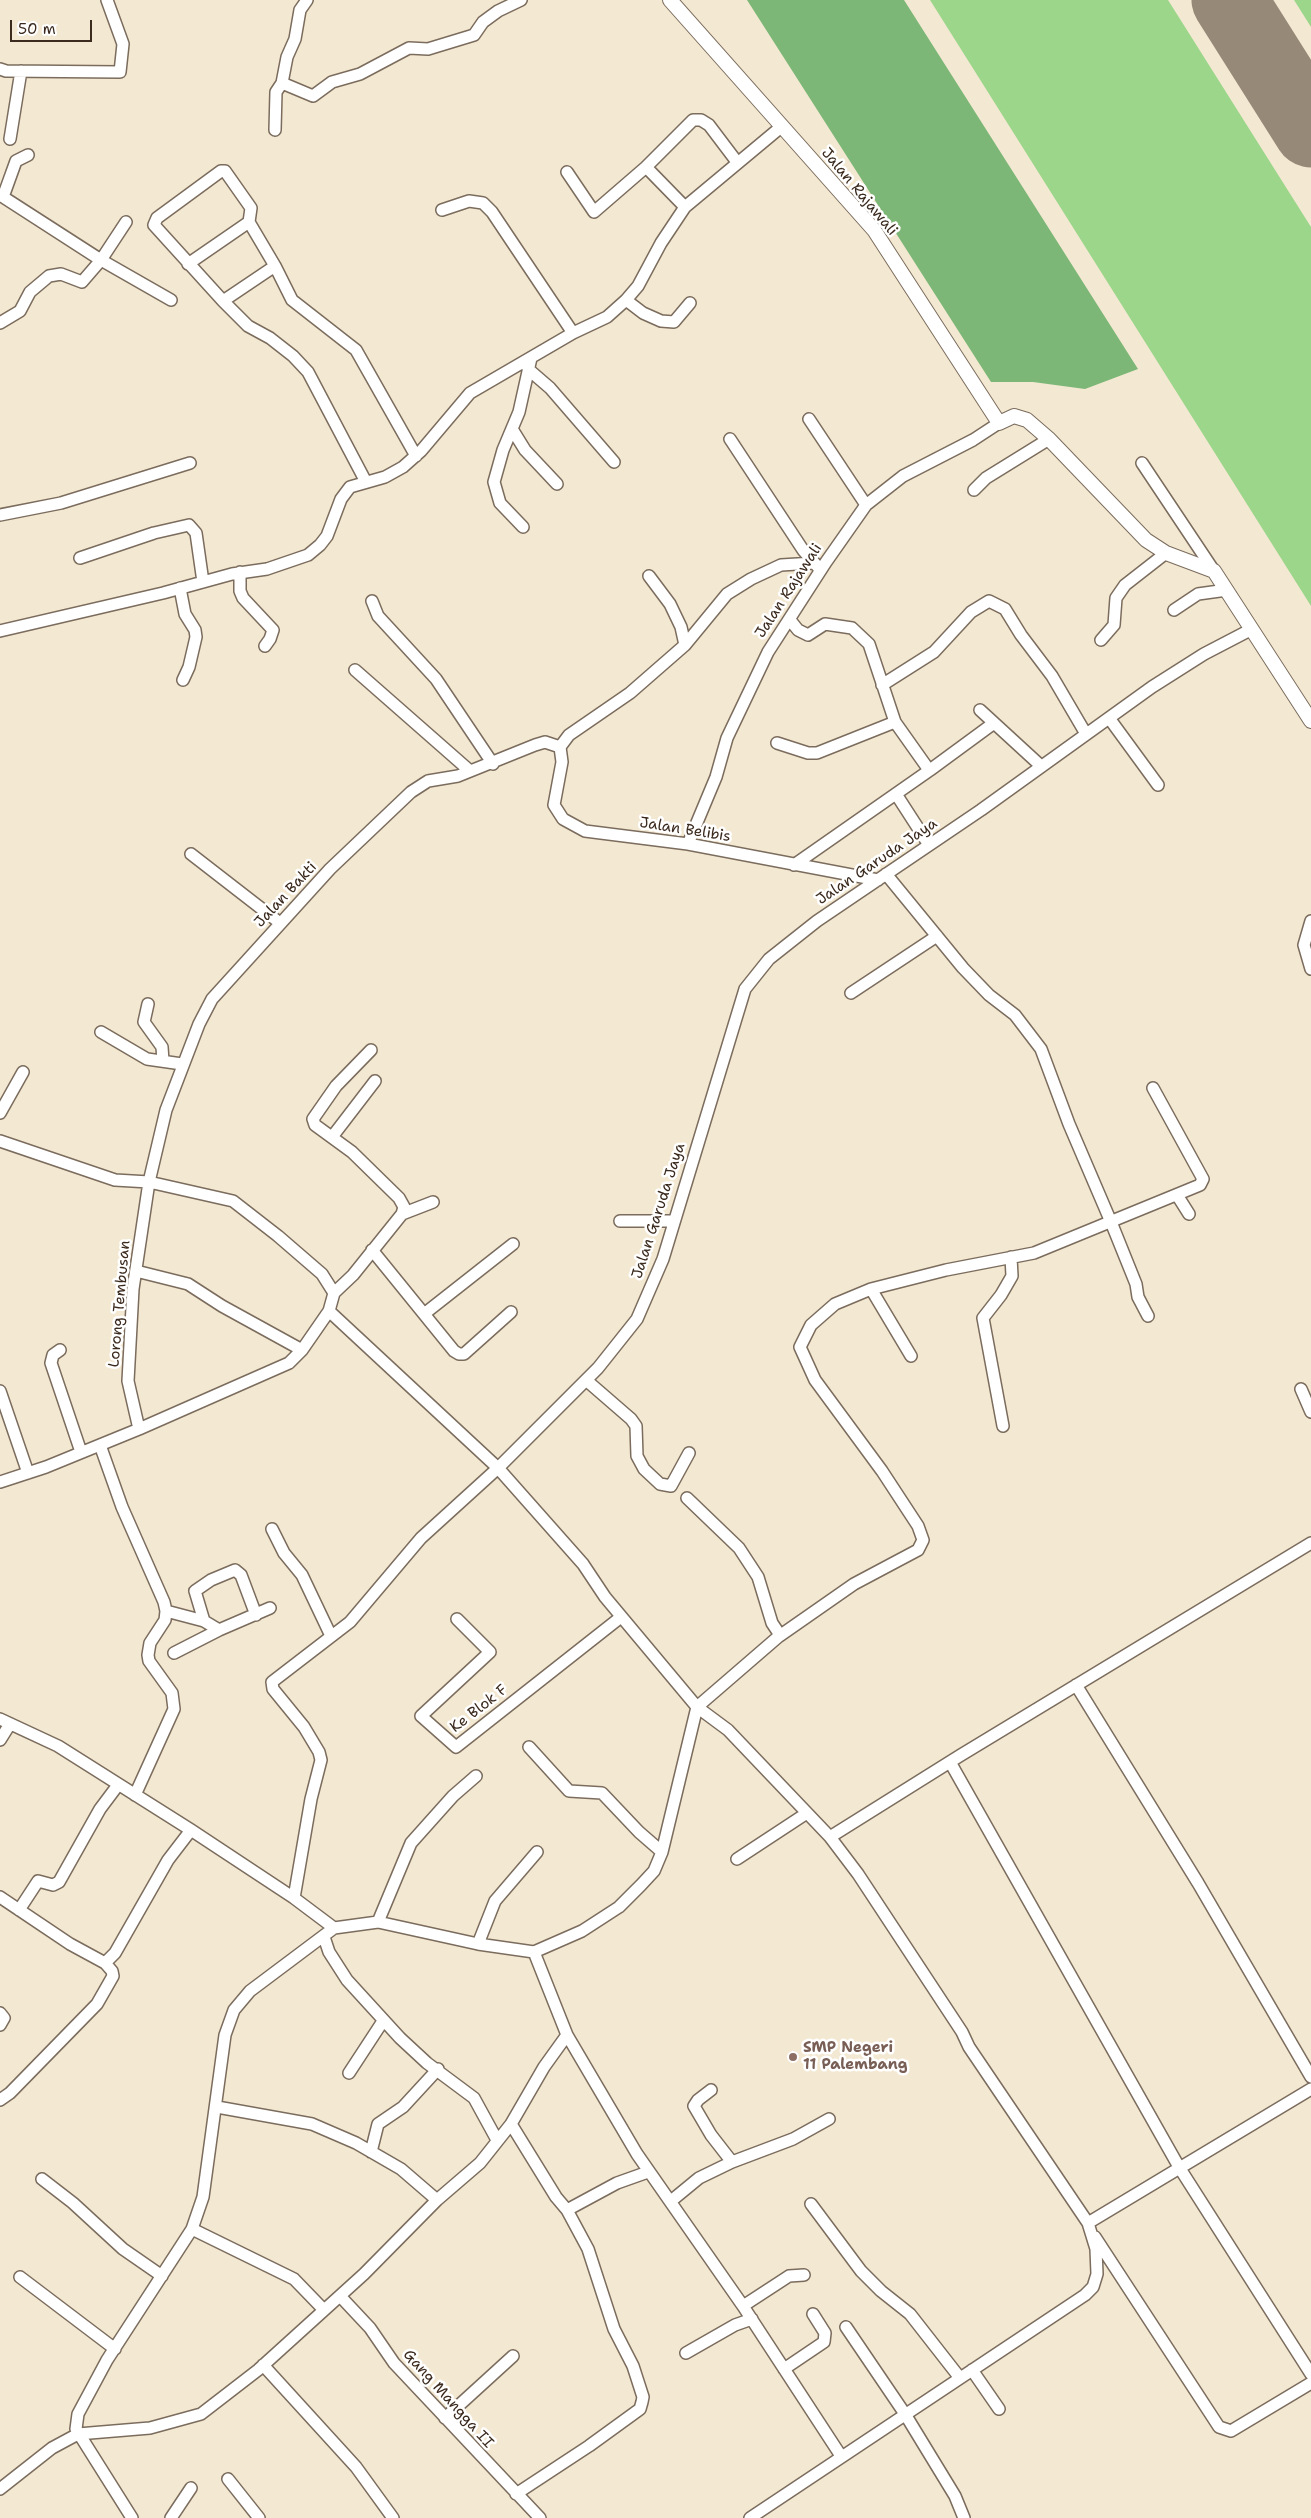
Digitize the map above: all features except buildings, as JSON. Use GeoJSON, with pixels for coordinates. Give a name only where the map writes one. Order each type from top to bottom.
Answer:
{"type":"FeatureCollection","features":[{"type":"Feature","properties":{"kind":"street"},"geometry":{"type":"LineString","coordinates":[[0,69],[120,72],[122,44],[113,12],[106,0]]}},
{"type":"Feature","properties":{"kind":"street"},"geometry":{"type":"LineString","coordinates":[[274,130],[276,92],[282,83],[300,10],[307,0]]}},
{"type":"Feature","properties":{"kind":"street"},"geometry":{"type":"LineString","coordinates":[[282,83],[313,96],[332,82],[360,74],[409,48],[428,49],[474,34],[483,22],[498,11],[521,0]]}},
{"type":"Feature","properties":{"kind":"street","name":"Jalan Rajawali"},"geometry":{"type":"LineString","coordinates":[[670,0],[780,127],[874,230],[999,423]]}},
{"type":"Feature","properties":{"kind":"street"},"geometry":{"type":"LineString","coordinates":[[10,139],[21,71]]}},
{"type":"Feature","properties":{"kind":"street"},"geometry":{"type":"LineString","coordinates":[[567,172],[594,212],[646,167],[693,120],[701,120],[709,125],[738,162]]}},
{"type":"Feature","properties":{"kind":"street"},"geometry":{"type":"LineString","coordinates":[[0,632],[35,625],[240,572],[267,569],[308,555],[327,536],[342,500],[350,488],[385,477],[416,456],[470,393],[529,364],[573,333],[607,317],[626,300],[638,286],[661,243],[685,207],[780,127]]}},
{"type":"Feature","properties":{"kind":"street"},"geometry":{"type":"LineString","coordinates":[[28,156],[21,157],[16,161],[1,196],[102,260],[171,300]]}},
{"type":"Feature","properties":{"kind":"street"},"geometry":{"type":"LineString","coordinates":[[646,167],[685,207]]}},
{"type":"Feature","properties":{"kind":"street"},"geometry":{"type":"LineString","coordinates":[[366,482],[308,372],[270,338],[248,326],[188,264],[154,225],[157,218],[221,171],[225,171],[251,208],[249,222],[275,266],[292,300],[356,350],[416,456]]}},
{"type":"Feature","properties":{"kind":"street"},"geometry":{"type":"LineString","coordinates":[[442,210],[468,201],[483,204],[573,333]]}},
{"type":"Feature","properties":{"kind":"street"},"geometry":{"type":"LineString","coordinates":[[0,323],[20,311],[30,292],[49,276],[61,274],[82,282],[102,260],[126,222]]}},
{"type":"Feature","properties":{"kind":"street"},"geometry":{"type":"LineString","coordinates":[[188,264],[249,222]]}},
{"type":"Feature","properties":{"kind":"street"},"geometry":{"type":"LineString","coordinates":[[223,301],[275,266]]}},
{"type":"Feature","properties":{"kind":"street"},"geometry":{"type":"LineString","coordinates":[[626,300],[643,314],[667,322],[674,322],[690,303]]}},
{"type":"Feature","properties":{"kind":"street"},"geometry":{"type":"LineString","coordinates":[[523,527],[500,503],[494,482],[503,450],[519,412],[529,364]]}},
{"type":"Feature","properties":{"kind":"street"},"geometry":{"type":"LineString","coordinates":[[529,364],[614,462]]}},
{"type":"Feature","properties":{"kind":"street","name":"Jalan Rajawali"},"geometry":{"type":"LineString","coordinates":[[688,844],[716,777],[727,738],[768,652],[790,620],[817,567],[866,505],[903,476],[973,440],[999,423],[1014,416],[1020,417],[1049,439],[1146,540],[1166,553],[1214,571]]}},
{"type":"Feature","properties":{"kind":"street"},"geometry":{"type":"LineString","coordinates":[[809,419],[866,505]]}},
{"type":"Feature","properties":{"kind":"street"},"geometry":{"type":"LineString","coordinates":[[512,429],[525,450],[557,484]]}},
{"type":"Feature","properties":{"kind":"street"},"geometry":{"type":"LineString","coordinates":[[730,439],[817,567]]}},
{"type":"Feature","properties":{"kind":"street"},"geometry":{"type":"LineString","coordinates":[[974,490],[986,478],[1049,439]]}},
{"type":"Feature","properties":{"kind":"street"},"geometry":{"type":"LineString","coordinates":[[0,515],[61,503],[190,462]]}},
{"type":"Feature","properties":{"kind":"street"},"geometry":{"type":"LineString","coordinates":[[1142,463],[1311,720]]}},
{"type":"Feature","properties":{"kind":"street"},"geometry":{"type":"LineString","coordinates":[[80,558],[154,533],[189,525],[196,533],[203,582]]}},
{"type":"Feature","properties":{"kind":"street"},"geometry":{"type":"LineString","coordinates":[[1101,640],[1114,625],[1116,598],[1126,584],[1166,553]]}},
{"type":"Feature","properties":{"kind":"street"},"geometry":{"type":"LineString","coordinates":[[560,748],[569,736],[630,693],[685,645],[727,594],[751,579],[781,565],[817,567]]}},
{"type":"Feature","properties":{"kind":"street"},"geometry":{"type":"LineString","coordinates":[[240,572],[242,598],[273,630],[265,646]]}},
{"type":"Feature","properties":{"kind":"street"},"geometry":{"type":"LineString","coordinates":[[649,576],[670,604],[682,627],[685,645]]}},
{"type":"Feature","properties":{"kind":"street"},"geometry":{"type":"LineString","coordinates":[[180,588],[185,614],[195,630],[196,637],[189,666],[183,680]]}},
{"type":"Feature","properties":{"kind":"street"},"geometry":{"type":"LineString","coordinates":[[1174,610],[1198,594],[1227,590]]}},
{"type":"Feature","properties":{"kind":"street"},"geometry":{"type":"LineString","coordinates":[[372,601],[378,616],[436,679],[493,764]]}},
{"type":"Feature","properties":{"kind":"street"},"geometry":{"type":"LineString","coordinates":[[882,684],[934,652],[971,612],[989,601],[1005,610],[1021,636],[1052,676],[1086,734]]}},
{"type":"Feature","properties":{"kind":"street"},"geometry":{"type":"LineString","coordinates":[[790,620],[798,630],[808,635],[825,624],[852,628],[869,644],[895,722],[929,770]]}},
{"type":"Feature","properties":{"kind":"street","name":"Jalan Garuda Jaya"},"geometry":{"type":"LineString","coordinates":[[294,1898],[311,1799],[321,1768],[321,1760],[319,1752],[304,1727],[271,1685],[278,1676],[350,1622],[366,1606],[421,1538],[498,1468],[586,1380],[637,1319],[663,1259],[746,989],[769,959],[817,921],[1204,654],[1252,629]]}},
{"type":"Feature","properties":{"kind":"street"},"geometry":{"type":"LineString","coordinates":[[355,670],[470,771]]}},
{"type":"Feature","properties":{"kind":"street"},"geometry":{"type":"LineString","coordinates":[[980,710],[1041,766]]}},
{"type":"Feature","properties":{"kind":"street"},"geometry":{"type":"LineString","coordinates":[[1109,718],[1158,785]]}},
{"type":"Feature","properties":{"kind":"street"},"geometry":{"type":"LineString","coordinates":[[777,743],[808,753],[817,753],[895,722]]}},
{"type":"Feature","properties":{"kind":"street"},"geometry":{"type":"LineString","coordinates":[[794,865],[896,794],[994,722]]}},
{"type":"Feature","properties":{"kind":"street","name":"Jalan Bakti"},"geometry":{"type":"LineString","coordinates":[[148,1182],[166,1110],[182,1064],[212,999],[330,869],[411,792],[428,780],[458,776],[493,764],[545,742],[560,748]]}},
{"type":"Feature","properties":{"kind":"street","name":"Jalan Belibis"},"geometry":{"type":"LineString","coordinates":[[560,748],[562,762],[554,805],[563,819],[585,832],[688,844],[794,865],[882,877]]}},
{"type":"Feature","properties":{"kind":"street"},"geometry":{"type":"LineString","coordinates":[[896,794],[930,844]]}},
{"type":"Feature","properties":{"kind":"street"},"geometry":{"type":"LineString","coordinates":[[191,854],[280,923]]}},
{"type":"Feature","properties":{"kind":"street"},"geometry":{"type":"LineString","coordinates":[[882,877],[990,995],[1015,1015],[1040,1049],[1069,1124],[1136,1284],[1138,1297],[1148,1316]]}},
{"type":"Feature","properties":{"kind":"street"},"geometry":{"type":"LineString","coordinates":[[1311,921],[1304,945],[1311,969]]}},
{"type":"Feature","properties":{"kind":"street"},"geometry":{"type":"LineString","coordinates":[[851,993],[937,936]]}},
{"type":"Feature","properties":{"kind":"street"},"geometry":{"type":"LineString","coordinates":[[148,1004],[144,1022],[162,1047],[163,1061]]}},
{"type":"Feature","properties":{"kind":"street"},"geometry":{"type":"LineString","coordinates":[[101,1032],[147,1059],[182,1064]]}},
{"type":"Feature","properties":{"kind":"street"},"geometry":{"type":"LineString","coordinates":[[0,1482],[28,1473],[139,1429],[289,1363],[302,1350],[329,1311],[334,1293],[402,1214],[404,1206],[399,1198],[352,1152],[315,1125],[313,1119],[316,1112],[353,1066],[363,1059],[370,1050]]}},
{"type":"Feature","properties":{"kind":"street"},"geometry":{"type":"LineString","coordinates":[[0,1113],[23,1072]]}},
{"type":"Feature","properties":{"kind":"street"},"geometry":{"type":"LineString","coordinates":[[332,1137],[375,1081]]}},
{"type":"Feature","properties":{"kind":"street"},"geometry":{"type":"LineString","coordinates":[[132,2518],[78,2434],[76,2429],[78,2414],[115,2349],[192,2230],[203,2197],[217,2107],[225,2035],[234,2010],[250,1991],[334,1928],[378,1922],[478,1944],[534,1952],[582,1931],[619,1907],[654,1871],[662,1852],[697,1707],[780,1636],[854,1584],[918,1550],[923,1540],[918,1526],[882,1472],[815,1380],[800,1347],[811,1325],[835,1304],[871,1289],[946,1270],[1034,1253],[1200,1185],[1203,1179],[1154,1088]]}},
{"type":"Feature","properties":{"kind":"street"},"geometry":{"type":"LineString","coordinates":[[0,1141],[115,1180],[148,1182],[233,1201],[322,1274],[334,1293]]}},
{"type":"Feature","properties":{"kind":"street","name":"Lorong Tembusan"},"geometry":{"type":"LineString","coordinates":[[139,1429],[128,1381],[136,1271],[148,1182]]}},
{"type":"Feature","properties":{"kind":"street"},"geometry":{"type":"LineString","coordinates":[[1177,1195],[1189,1214]]}},
{"type":"Feature","properties":{"kind":"street"},"geometry":{"type":"LineString","coordinates":[[402,1214],[433,1202]]}},
{"type":"Feature","properties":{"kind":"street"},"geometry":{"type":"LineString","coordinates":[[620,1221],[674,1221]]}},
{"type":"Feature","properties":{"kind":"street"},"geometry":{"type":"LineString","coordinates":[[424,1314],[513,1244]]}},
{"type":"Feature","properties":{"kind":"street"},"geometry":{"type":"LineString","coordinates":[[372,1250],[454,1351],[464,1354],[511,1312]]}},
{"type":"Feature","properties":{"kind":"street"},"geometry":{"type":"LineString","coordinates":[[1003,1426],[983,1318],[1001,1296],[1012,1276],[1011,1257]]}},
{"type":"Feature","properties":{"kind":"street"},"geometry":{"type":"LineString","coordinates":[[136,1271],[188,1284],[222,1306],[302,1350]]}},
{"type":"Feature","properties":{"kind":"street"},"geometry":{"type":"LineString","coordinates":[[871,1289],[912,1356]]}},
{"type":"Feature","properties":{"kind":"street"},"geometry":{"type":"LineString","coordinates":[[329,1311],[498,1468],[583,1564],[604,1598],[697,1707],[728,1730],[830,1837],[858,1874],[962,2032],[969,2047],[1090,2227],[1219,2427],[1231,2431],[1311,2383]]}},
{"type":"Feature","properties":{"kind":"street"},"geometry":{"type":"LineString","coordinates":[[60,1350],[54,1355],[51,1363],[81,1452]]}},
{"type":"Feature","properties":{"kind":"street"},"geometry":{"type":"LineString","coordinates":[[586,1380],[631,1419],[636,1426],[637,1456],[644,1469],[660,1484],[671,1486],[689,1453]]}},
{"type":"Feature","properties":{"kind":"street"},"geometry":{"type":"LineString","coordinates":[[1301,1389],[1311,1412]]}},
{"type":"Feature","properties":{"kind":"street"},"geometry":{"type":"LineString","coordinates":[[0,1391],[28,1473]]}},
{"type":"Feature","properties":{"kind":"street"},"geometry":{"type":"LineString","coordinates":[[100,1445],[122,1507],[164,1602],[166,1611],[165,1620],[150,1643],[148,1655],[150,1661],[172,1693],[174,1709],[135,1795]]}},
{"type":"Feature","properties":{"kind":"street"},"geometry":{"type":"LineString","coordinates":[[687,1498],[739,1548],[758,1577],[772,1623],[780,1636]]}},
{"type":"Feature","properties":{"kind":"street"},"geometry":{"type":"LineString","coordinates":[[272,1529],[284,1553],[302,1575],[330,1636]]}},
{"type":"Feature","properties":{"kind":"street"},"geometry":{"type":"LineString","coordinates":[[830,1837],[1076,1685],[1311,1544]]}},
{"type":"Feature","properties":{"kind":"street"},"geometry":{"type":"LineString","coordinates":[[204,1621],[195,1591],[211,1580],[235,1570],[241,1576],[256,1615]]}},
{"type":"Feature","properties":{"kind":"street"},"geometry":{"type":"LineString","coordinates":[[174,1653],[219,1630],[270,1608]]}},
{"type":"Feature","properties":{"kind":"street"},"geometry":{"type":"LineString","coordinates":[[166,1611],[204,1621],[219,1630]]}},
{"type":"Feature","properties":{"kind":"street","name":"Ke Blok F"},"geometry":{"type":"LineString","coordinates":[[457,1619],[490,1652],[421,1716],[456,1747],[621,1617]]}},
{"type":"Feature","properties":{"kind":"street"},"geometry":{"type":"LineString","coordinates":[[1076,1685],[1198,1883],[1311,2077]]}},
{"type":"Feature","properties":{"kind":"street"},"geometry":{"type":"LineString","coordinates":[[0,1740],[5,1721],[58,1746],[191,1830],[294,1898],[334,1928]]}},
{"type":"Feature","properties":{"kind":"street"},"geometry":{"type":"LineString","coordinates":[[529,1747],[569,1791],[573,1793],[602,1793],[638,1832],[662,1852]]}},
{"type":"Feature","properties":{"kind":"street"},"geometry":{"type":"LineString","coordinates":[[950,1762],[1179,2167],[1311,2374]]}},
{"type":"Feature","properties":{"kind":"street"},"geometry":{"type":"LineString","coordinates":[[378,1922],[411,1843],[453,1796],[476,1776]]}},
{"type":"Feature","properties":{"kind":"street"},"geometry":{"type":"LineString","coordinates":[[19,1910],[38,1881],[53,1886],[59,1882],[100,1809],[118,1785]]}},
{"type":"Feature","properties":{"kind":"street"},"geometry":{"type":"LineString","coordinates":[[737,1859],[807,1813]]}},
{"type":"Feature","properties":{"kind":"street"},"geometry":{"type":"LineString","coordinates":[[105,1963],[119,1946],[168,1860],[191,1830]]}},
{"type":"Feature","properties":{"kind":"street"},"geometry":{"type":"LineString","coordinates":[[478,1944],[495,1901],[537,1852]]}},
{"type":"Feature","properties":{"kind":"street"},"geometry":{"type":"LineString","coordinates":[[0,1911],[3,1899],[70,1944],[105,1963],[112,1971],[113,1976],[97,2004],[10,2093],[0,2100]]}},
{"type":"Feature","properties":{"kind":"street"},"geometry":{"type":"LineString","coordinates":[[324,1937],[329,1952],[347,1980],[427,2063],[438,2069],[474,2098],[497,2140]]}},
{"type":"Feature","properties":{"kind":"street"},"geometry":{"type":"LineString","coordinates":[[534,1952],[567,2035],[648,2172],[671,2201],[752,2318],[841,2456]]}},
{"type":"Feature","properties":{"kind":"street"},"geometry":{"type":"LineString","coordinates":[[0,2013],[4,2018],[0,2025]]}},
{"type":"Feature","properties":{"kind":"street"},"geometry":{"type":"LineString","coordinates":[[349,2073],[384,2020]]}},
{"type":"Feature","properties":{"kind":"street"},"geometry":{"type":"LineString","coordinates":[[0,2488],[52,2448],[78,2434],[150,2428],[201,2414],[263,2365],[340,2296],[437,2200],[480,2163],[511,2124],[544,2067],[567,2035]]}},
{"type":"Feature","properties":{"kind":"street"},"geometry":{"type":"LineString","coordinates":[[371,2152],[378,2124],[403,2107],[438,2069]]}},
{"type":"Feature","properties":{"kind":"street"},"geometry":{"type":"LineString","coordinates":[[1090,2227],[1179,2167],[1311,2089]]}},
{"type":"Feature","properties":{"kind":"street"},"geometry":{"type":"LineString","coordinates":[[712,2090],[698,2100],[694,2106],[711,2135],[732,2162]]}},
{"type":"Feature","properties":{"kind":"street"},"geometry":{"type":"LineString","coordinates":[[217,2107],[312,2124],[356,2143],[401,2169],[437,2200]]}},
{"type":"Feature","properties":{"kind":"street"},"geometry":{"type":"LineString","coordinates":[[671,2201],[699,2178],[732,2162],[793,2139],[829,2119]]}},
{"type":"Feature","properties":{"kind":"street"},"geometry":{"type":"LineString","coordinates":[[511,2124],[556,2197],[567,2210],[588,2249],[614,2329],[633,2366],[642,2402],[640,2409],[516,2494]]}},
{"type":"Feature","properties":{"kind":"street"},"geometry":{"type":"LineString","coordinates":[[567,2210],[611,2186],[648,2172]]}},
{"type":"Feature","properties":{"kind":"street"},"geometry":{"type":"LineString","coordinates":[[42,2179],[73,2203],[123,2249],[162,2276]]}},
{"type":"Feature","properties":{"kind":"street"},"geometry":{"type":"LineString","coordinates":[[811,2204],[862,2271],[887,2296],[910,2314],[960,2378]]}},
{"type":"Feature","properties":{"kind":"street"},"geometry":{"type":"LineString","coordinates":[[750,2518],[1085,2295],[1092,2286],[1097,2274],[1090,2227]]}},
{"type":"Feature","properties":{"kind":"street"},"geometry":{"type":"LineString","coordinates":[[192,2230],[294,2279],[324,2310]]}},
{"type":"Feature","properties":{"kind":"street"},"geometry":{"type":"LineString","coordinates":[[743,2306],[790,2276],[804,2275]]}},
{"type":"Feature","properties":{"kind":"street"},"geometry":{"type":"LineString","coordinates":[[20,2277],[115,2349]]}},
{"type":"Feature","properties":{"kind":"street","name":"Gang Mangga II"},"geometry":{"type":"LineString","coordinates":[[340,2296],[370,2328],[394,2363],[540,2518]]}},
{"type":"Feature","properties":{"kind":"street"},"geometry":{"type":"LineString","coordinates":[[784,2369],[824,2342],[825,2333],[813,2314]]}},
{"type":"Feature","properties":{"kind":"street"},"geometry":{"type":"LineString","coordinates":[[686,2353],[734,2325],[752,2318]]}},
{"type":"Feature","properties":{"kind":"street"},"geometry":{"type":"LineString","coordinates":[[846,2327],[905,2414],[955,2496],[964,2518]]}},
{"type":"Feature","properties":{"kind":"street"},"geometry":{"type":"LineString","coordinates":[[445,2418],[512,2356]]}},
{"type":"Feature","properties":{"kind":"street"},"geometry":{"type":"LineString","coordinates":[[263,2365],[356,2467],[393,2518]]}},
{"type":"Feature","properties":{"kind":"street"},"geometry":{"type":"LineString","coordinates":[[972,2370],[999,2409]]}},
{"type":"Feature","properties":{"kind":"street"},"geometry":{"type":"LineString","coordinates":[[228,2479],[260,2518]]}},
{"type":"Feature","properties":{"kind":"street"},"geometry":{"type":"LineString","coordinates":[[171,2518],[191,2488]]}},
{"type":"Feature","properties":{"kind":"green space"},"geometry":{"type":"Polygon","coordinates":[[[747,0],[904,0],[1138,369],[1085,389],[1033,382],[991,382],[747,0]]]}},
{"type":"Feature","properties":{"kind":"green space"},"geometry":{"type":"Polygon","coordinates":[[[930,0],[1168,0],[1311,227],[1311,606],[930,0]]]}},
{"type":"Feature","properties":{"kind":"green space"},"geometry":{"type":"Polygon","coordinates":[[[1294,0],[1311,0],[1311,27],[1294,0]]]}},
{"type":"Feature","properties":{"kind":"taxiway"},"geometry":{"type":"LineString","coordinates":[[1306,122],[1311,127]]}},
{"type":"Feature","properties":{"kind":"runway"},"geometry":{"type":"LineString","coordinates":[[1229,0],[1311,130]]}},
{"type":"Feature","properties":{"kind":"place","name":"SMP Negeri 11 Palembang"},"geometry":{"type":"Point","coordinates":[793,2057]}}]}
